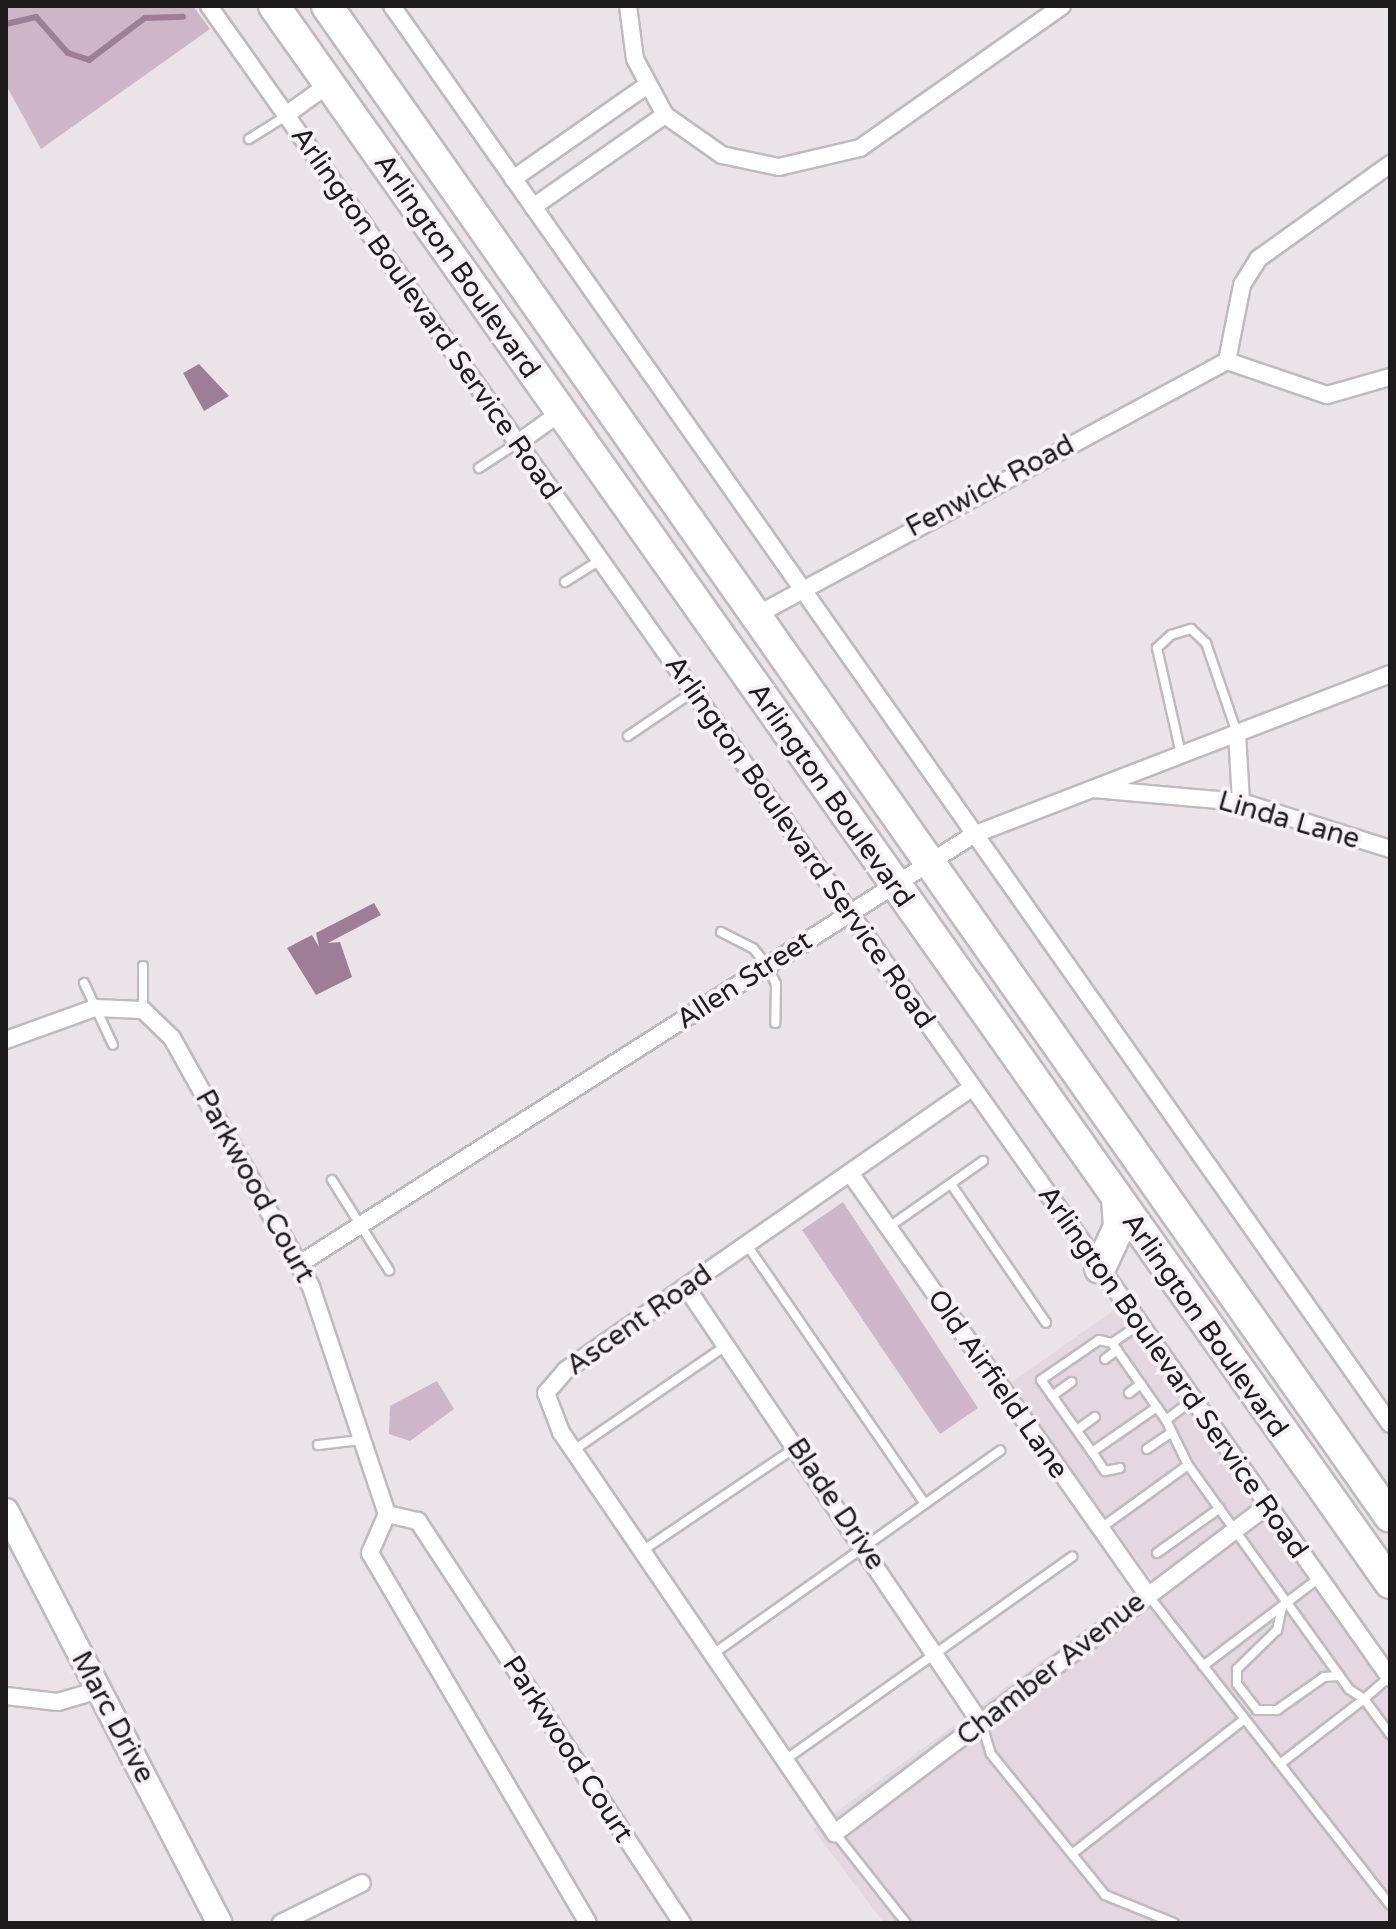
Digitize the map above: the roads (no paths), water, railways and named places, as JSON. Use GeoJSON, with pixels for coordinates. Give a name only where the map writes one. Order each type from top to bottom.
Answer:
{"type":"FeatureCollection","features":[{"type":"Feature","properties":{"kind":"highway","name":"Arlington Boulevard"},"geometry":{"type":"LineString","coordinates":[[274,6],[1390,1583]]}},
{"type":"Feature","properties":{"kind":"highway","name":"Arlington Boulevard"},"geometry":{"type":"LineString","coordinates":[[327,6],[1390,1517]]}},
{"type":"Feature","properties":{"kind":"highway"},"geometry":{"type":"LineString","coordinates":[[1100,1268],[1119,1227],[1117,1200]]}},
{"type":"Feature","properties":{"kind":"highway"},"geometry":{"type":"LineString","coordinates":[[1100,1268],[1129,1261],[1165,1269]]}},
{"type":"Feature","properties":{"kind":"street","name":"Arlington Boulevard Service Road"},"geometry":{"type":"LineString","coordinates":[[209,6],[1390,1678]]}},
{"type":"Feature","properties":{"kind":"street"},"geometry":{"type":"LineString","coordinates":[[392,6],[798,588],[1390,1424]]}},
{"type":"Feature","properties":{"kind":"street"},"geometry":{"type":"LineString","coordinates":[[628,6],[646,86],[665,115],[697,141],[749,163],[834,159],[1062,6]]}},
{"type":"Feature","properties":{"kind":"street"},"geometry":{"type":"LineString","coordinates":[[286,115],[329,84]]}},
{"type":"Feature","properties":{"kind":"street"},"geometry":{"type":"LineString","coordinates":[[513,179],[646,86]]}},
{"type":"Feature","properties":{"kind":"street"},"geometry":{"type":"LineString","coordinates":[[533,207],[665,115]]}},
{"type":"Feature","properties":{"kind":"street"},"geometry":{"type":"LineString","coordinates":[[1390,164],[1258,259],[1242,285],[1227,361],[1327,395],[1390,377]]}},
{"type":"Feature","properties":{"kind":"street","name":"Fenwick Road"},"geometry":{"type":"LineString","coordinates":[[755,616],[798,588],[1227,361]]}},
{"type":"Feature","properties":{"kind":"street"},"geometry":{"type":"LineString","coordinates":[[518,443],[561,412]]}},
{"type":"Feature","properties":{"kind":"street","name":"Allen Street"},"geometry":{"type":"LineString","coordinates":[[301,1263],[973,835],[1390,674]]}},
{"type":"Feature","properties":{"kind":"street"},"geometry":{"type":"LineString","coordinates":[[1237,733],[1241,802]]}},
{"type":"Feature","properties":{"kind":"street","name":"Linda Lane"},"geometry":{"type":"LineString","coordinates":[[1092,788],[1241,802],[1390,849]]}},
{"type":"Feature","properties":{"kind":"street"},"geometry":{"type":"LineString","coordinates":[[6,1040],[95,1008],[143,1010]]}},
{"type":"Feature","properties":{"kind":"street","name":"Parkwood Court"},"geometry":{"type":"LineString","coordinates":[[143,1010],[172,1038],[301,1263],[387,1514],[418,1521],[682,1923]]}},
{"type":"Feature","properties":{"kind":"street","name":"Ascent Road"},"geometry":{"type":"LineString","coordinates":[[835,1833],[547,1408],[555,1379],[973,1087]]}},
{"type":"Feature","properties":{"kind":"street","name":"Old Airfield Lane"},"geometry":{"type":"LineString","coordinates":[[850,1173],[1147,1594]]}},
{"type":"Feature","properties":{"kind":"street","name":"Blade Drive"},"geometry":{"type":"LineString","coordinates":[[686,1287],[866,1546],[982,1725]]}},
{"type":"Feature","properties":{"kind":"street","name":"Chamber Avenue"},"geometry":{"type":"LineString","coordinates":[[835,1833],[982,1725],[1147,1594],[1267,1506]]}},
{"type":"Feature","properties":{"kind":"street","name":"Marc Drive"},"geometry":{"type":"LineString","coordinates":[[6,1511],[220,1923]]}},
{"type":"Feature","properties":{"kind":"street"},"geometry":{"type":"LineString","coordinates":[[387,1514],[370,1553],[588,1923]]}},
{"type":"Feature","properties":{"kind":"street"},"geometry":{"type":"LineString","coordinates":[[6,1696],[58,1702],[99,1690]]}},
{"type":"Feature","properties":{"kind":"street"},"geometry":{"type":"LineString","coordinates":[[281,1923],[362,1883]]}},
{"type":"Feature","properties":{"kind":"lane"},"geometry":{"type":"LineString","coordinates":[[249,139],[286,115]]}},
{"type":"Feature","properties":{"kind":"lane"},"geometry":{"type":"LineString","coordinates":[[479,468],[518,443]]}},
{"type":"Feature","properties":{"kind":"lane"},"geometry":{"type":"LineString","coordinates":[[565,582],[600,560]]}},
{"type":"Feature","properties":{"kind":"lane"},"geometry":{"type":"LineString","coordinates":[[1181,754],[1157,648],[1171,635],[1191,629],[1206,643],[1237,733]]}},
{"type":"Feature","properties":{"kind":"lane"},"geometry":{"type":"LineString","coordinates":[[628,736],[693,692]]}},
{"type":"Feature","properties":{"kind":"lane"},"geometry":{"type":"LineString","coordinates":[[721,932],[753,948],[767,965],[776,984],[775,1023]]}},
{"type":"Feature","properties":{"kind":"lane"},"geometry":{"type":"LineString","coordinates":[[143,966],[143,1010]]}},
{"type":"Feature","properties":{"kind":"lane"},"geometry":{"type":"LineString","coordinates":[[84,983],[113,1045]]}},
{"type":"Feature","properties":{"kind":"lane"},"geometry":{"type":"LineString","coordinates":[[888,1227],[983,1161]]}},
{"type":"Feature","properties":{"kind":"lane"},"geometry":{"type":"LineString","coordinates":[[332,1180],[389,1270]]}},
{"type":"Feature","properties":{"kind":"lane"},"geometry":{"type":"LineString","coordinates":[[951,1184],[1046,1323]]}},
{"type":"Feature","properties":{"kind":"lane"},"geometry":{"type":"LineString","coordinates":[[747,1244],[925,1504]]}},
{"type":"Feature","properties":{"kind":"lane"},"geometry":{"type":"LineString","coordinates":[[1105,1359],[1140,1324]]}},
{"type":"Feature","properties":{"kind":"lane"},"geometry":{"type":"LineString","coordinates":[[1120,1468],[1105,1471],[1041,1380],[1099,1340],[1115,1346],[1166,1420],[1188,1465],[1285,1604],[1338,1676],[1364,1699],[1390,1734]]}},
{"type":"Feature","properties":{"kind":"lane"},"geometry":{"type":"LineString","coordinates":[[574,1450],[727,1344]]}},
{"type":"Feature","properties":{"kind":"lane"},"geometry":{"type":"LineString","coordinates":[[1052,1396],[1071,1382]]}},
{"type":"Feature","properties":{"kind":"lane"},"geometry":{"type":"LineString","coordinates":[[1129,1393],[1141,1384]]}},
{"type":"Feature","properties":{"kind":"lane"},"geometry":{"type":"LineString","coordinates":[[1166,1420],[1193,1400]]}},
{"type":"Feature","properties":{"kind":"lane"},"geometry":{"type":"LineString","coordinates":[[1092,1452],[1157,1407]]}},
{"type":"Feature","properties":{"kind":"lane"},"geometry":{"type":"LineString","coordinates":[[1077,1430],[1095,1417]]}},
{"type":"Feature","properties":{"kind":"lane"},"geometry":{"type":"LineString","coordinates":[[1147,1449],[1172,1432]]}},
{"type":"Feature","properties":{"kind":"lane"},"geometry":{"type":"LineString","coordinates":[[318,1445],[361,1440]]}},
{"type":"Feature","properties":{"kind":"lane"},"geometry":{"type":"LineString","coordinates":[[642,1551],[797,1447]]}},
{"type":"Feature","properties":{"kind":"lane"},"geometry":{"type":"LineString","coordinates":[[712,1654],[1000,1451]]}},
{"type":"Feature","properties":{"kind":"lane"},"geometry":{"type":"LineString","coordinates":[[1101,1529],[1188,1465]]}},
{"type":"Feature","properties":{"kind":"lane"},"geometry":{"type":"LineString","coordinates":[[1157,1553],[1220,1508]]}},
{"type":"Feature","properties":{"kind":"lane"},"geometry":{"type":"LineString","coordinates":[[785,1760],[1072,1557]]}},
{"type":"Feature","properties":{"kind":"lane"},"geometry":{"type":"LineString","coordinates":[[1203,1666],[1319,1578]]}},
{"type":"Feature","properties":{"kind":"lane"},"geometry":{"type":"LineString","coordinates":[[1147,1594],[1390,1905]]}},
{"type":"Feature","properties":{"kind":"lane"},"geometry":{"type":"LineString","coordinates":[[1285,1604],[1277,1630],[1237,1669],[1237,1684],[1257,1710],[1277,1710],[1324,1677],[1338,1676]]}},
{"type":"Feature","properties":{"kind":"lane"},"geometry":{"type":"LineString","coordinates":[[1280,1764],[1390,1678]]}},
{"type":"Feature","properties":{"kind":"lane"},"geometry":{"type":"LineString","coordinates":[[1072,1854],[1245,1719]]}},
{"type":"Feature","properties":{"kind":"lane"},"geometry":{"type":"LineString","coordinates":[[982,1725],[991,1754],[1105,1895],[1174,1923]]}},
{"type":"Feature","properties":{"kind":"lane"},"geometry":{"type":"LineString","coordinates":[[835,1833],[906,1923]]}},
{"type":"Feature","properties":{"kind":"waterway"},"geometry":{"type":"LineString","coordinates":[[6,24],[36,17],[68,53],[89,60],[145,18],[183,17]]}}]}
